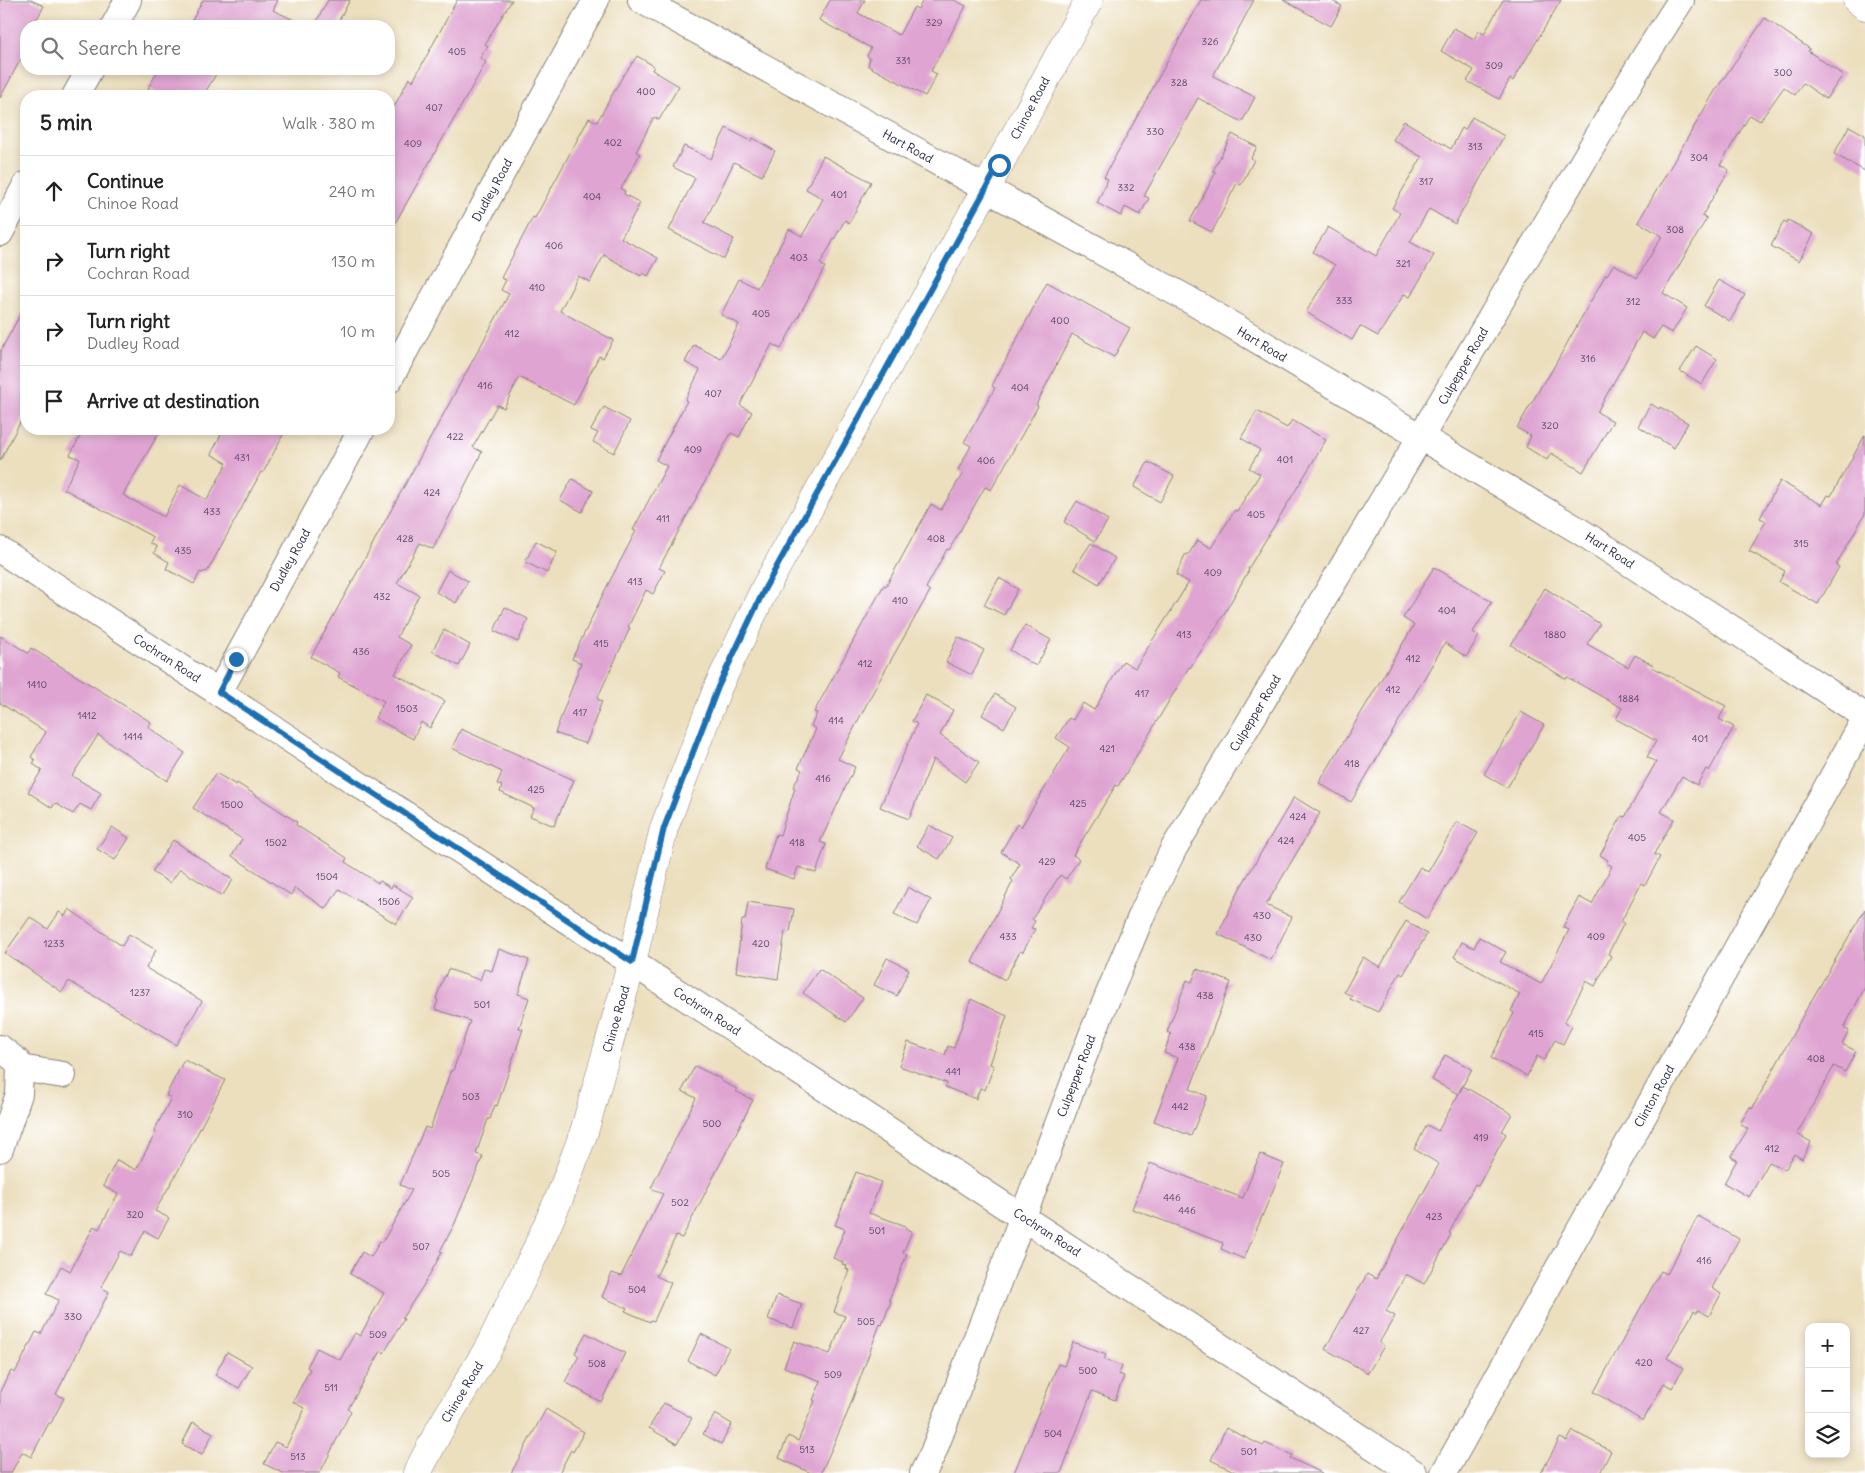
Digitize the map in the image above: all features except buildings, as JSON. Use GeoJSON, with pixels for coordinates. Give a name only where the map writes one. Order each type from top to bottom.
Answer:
{"type":"FeatureCollection","features":[{"type":"Feature","properties":{"kind":"street"},"geometry":{"type":"LineString","coordinates":[[117,20],[128,0]]}},
{"type":"Feature","properties":{"kind":"street","name":"Dudley Road"},"geometry":{"type":"LineString","coordinates":[[395,369],[596,0]]}},
{"type":"Feature","properties":{"kind":"street","name":"Hart Road"},"geometry":{"type":"LineString","coordinates":[[641,0],[1186,298],[1578,530],[1865,718]]}},
{"type":"Feature","properties":{"kind":"street","name":"Chinoe Road"},"geometry":{"type":"LineString","coordinates":[[417,1473],[440,1429],[489,1347],[561,1194],[584,1132],[632,962],[664,828],[718,687],[765,588],[986,189],[1088,0]]}},
{"type":"Feature","properties":{"kind":"street","name":"Culpepper Road"},"geometry":{"type":"LineString","coordinates":[[923,1473],[933,1454],[1093,1032],[1143,912],[1174,848],[1420,438],[1644,58],[1681,0]]}},
{"type":"Feature","properties":{"kind":"street"},"geometry":{"type":"LineString","coordinates":[[1858,0],[1865,6]]}},
{"type":"Feature","properties":{"kind":"street"},"geometry":{"type":"LineString","coordinates":[[78,90],[87,75]]}},
{"type":"Feature","properties":{"kind":"street"},"geometry":{"type":"LineString","coordinates":[[0,233],[20,196]]}},
{"type":"Feature","properties":{"kind":"street","name":"Dudley Road"},"geometry":{"type":"LineString","coordinates":[[219,692],[359,435]]}},
{"type":"Feature","properties":{"kind":"street","name":"Cochran Road"},"geometry":{"type":"LineString","coordinates":[[0,550],[1414,1473]]}},
{"type":"Feature","properties":{"kind":"street","name":"Clinton Road"},"geometry":{"type":"LineString","coordinates":[[1444,1473],[1865,718]]}},
{"type":"Feature","properties":{"kind":"street"},"geometry":{"type":"LineString","coordinates":[[0,1048],[17,1061],[20,1068],[19,1094],[0,1149]]}},
{"type":"Feature","properties":{"kind":"street"},"geometry":{"type":"LineString","coordinates":[[20,1068],[63,1075]]}},
{"type":"Feature","properties":{"kind":"route"},"geometry":{"type":"LineString","coordinates":[[236,659],[219,692],[632,962],[664,828],[718,687],[765,588],[999,165]]}}]}
